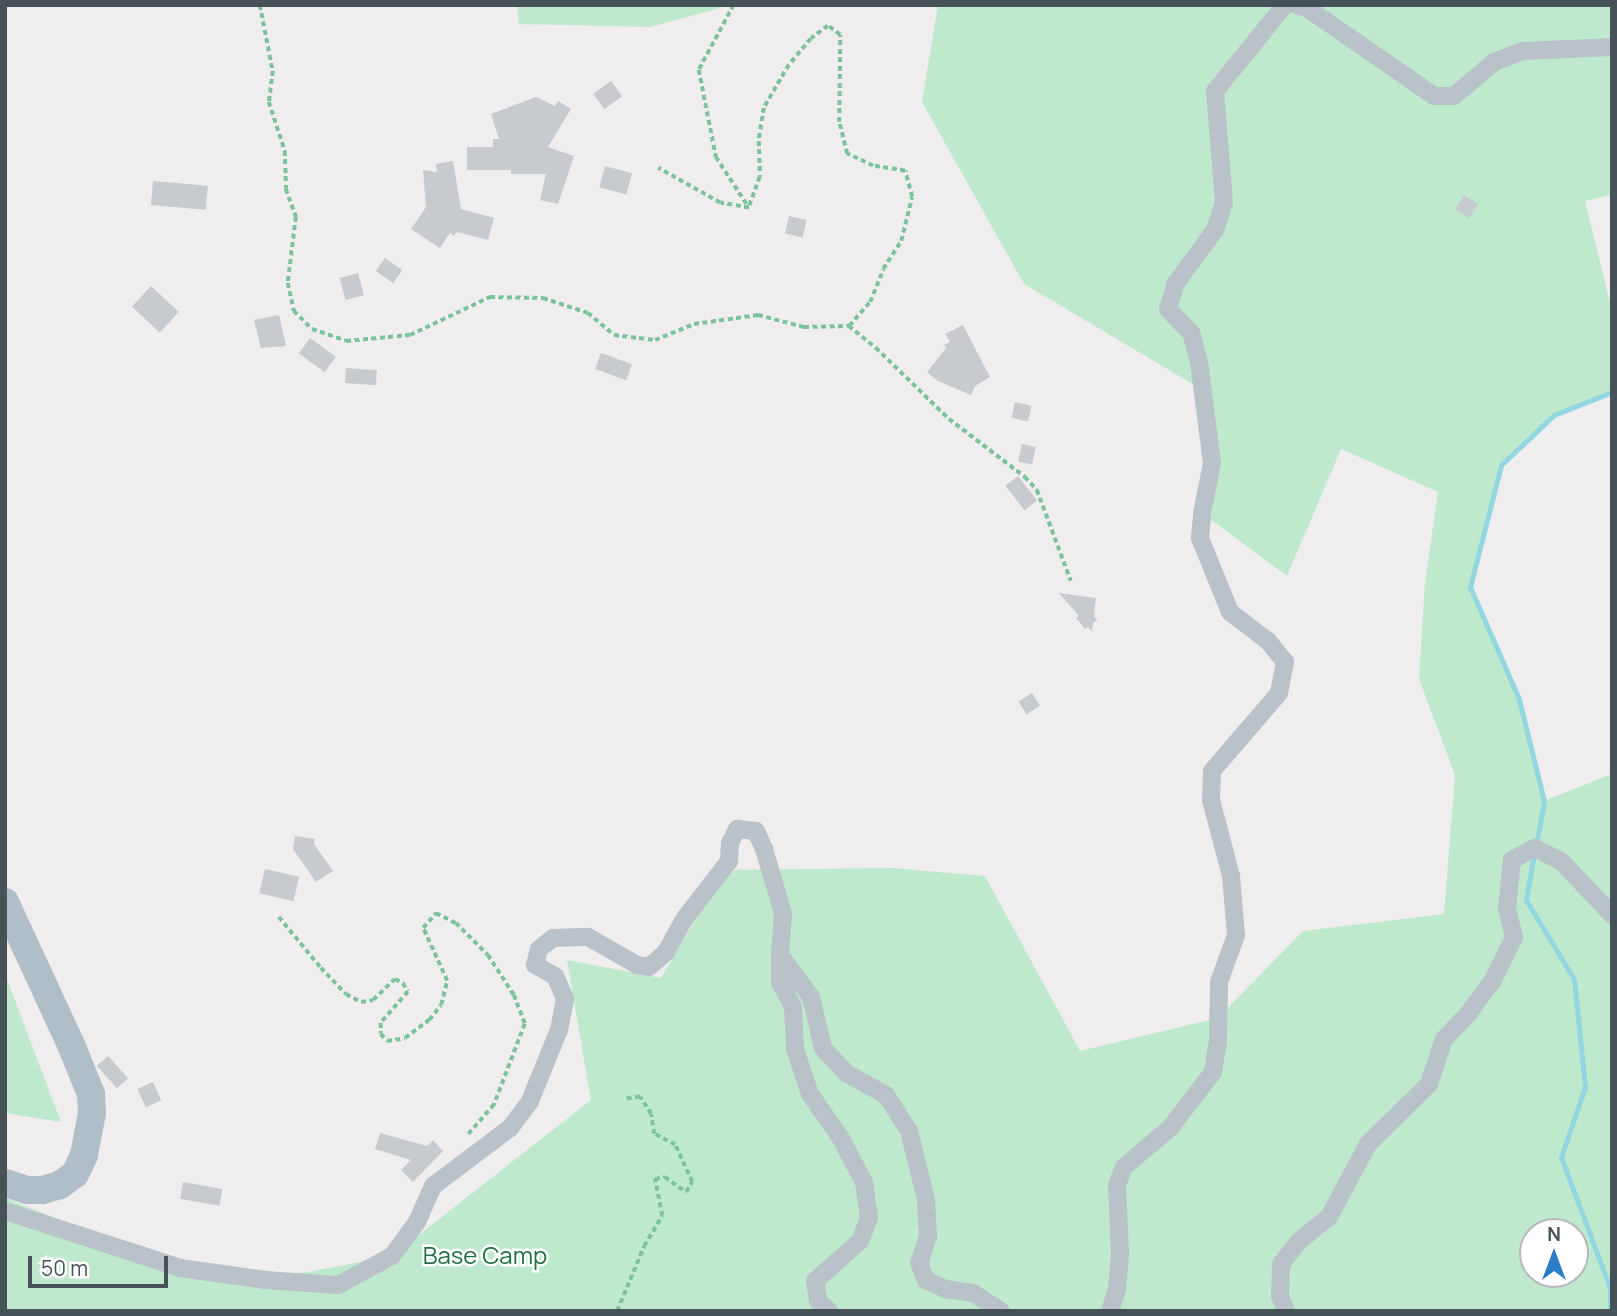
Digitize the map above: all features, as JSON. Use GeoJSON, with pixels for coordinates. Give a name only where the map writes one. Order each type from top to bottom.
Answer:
{"type":"FeatureCollection","features":[{"type":"Feature","properties":{"kind":"main road"},"geometry":{"type":"LineString","coordinates":[[5,902],[72,1047],[91,1094],[92,1113],[84,1155],[75,1174],[60,1185],[42,1190],[27,1190],[5,1183]]}},
{"type":"Feature","properties":{"kind":"street"},"geometry":{"type":"LineString","coordinates":[[1110,1311],[1117,1289],[1120,1253],[1117,1185],[1124,1167],[1170,1128],[1213,1072],[1219,1042],[1219,982],[1236,935],[1231,876],[1211,800],[1212,771],[1279,693],[1285,662],[1268,641],[1230,612],[1200,538],[1212,463],[1199,362],[1191,333],[1168,309],[1176,283],[1215,230],[1224,204],[1215,91],[1284,5]]}},
{"type":"Feature","properties":{"kind":"street"},"geometry":{"type":"LineString","coordinates":[[1296,5],[1307,8],[1434,96],[1454,96],[1494,62],[1522,51],[1612,47]]}},
{"type":"Feature","properties":{"kind":"street"},"geometry":{"type":"LineString","coordinates":[[5,1212],[180,1268],[265,1280],[338,1285],[392,1256],[417,1223],[433,1186],[510,1128],[530,1101],[559,1030],[565,999],[555,976],[535,965],[539,949],[553,938],[588,937],[636,965],[649,967],[666,951],[685,918],[729,861],[730,843],[737,829],[756,831],[772,870],[783,913],[780,983],[793,1006],[795,1049],[810,1094],[840,1137],[864,1182],[869,1218],[860,1241],[815,1281],[818,1301],[829,1311]]}},
{"type":"Feature","properties":{"kind":"street"},"geometry":{"type":"LineString","coordinates":[[1286,1311],[1280,1296],[1281,1264],[1298,1242],[1329,1217],[1368,1144],[1429,1084],[1444,1039],[1468,1014],[1493,980],[1514,937],[1507,909],[1512,860],[1535,848],[1561,861],[1612,915]]}},
{"type":"Feature","properties":{"kind":"street"},"geometry":{"type":"LineString","coordinates":[[780,955],[811,997],[822,1048],[846,1073],[886,1095],[909,1130],[926,1199],[928,1236],[919,1263],[926,1280],[945,1289],[973,1293],[1001,1311]]}},
{"type":"Feature","properties":{"kind":"path"},"geometry":{"type":"LineString","coordinates":[[260,5],[273,71],[270,102],[285,151],[286,189],[296,217],[288,283],[294,311],[312,329],[346,341],[410,335],[490,297],[543,298],[588,313],[614,335],[655,341],[694,324],[758,315],[804,327],[849,326],[876,348],[949,419],[1025,477],[1037,491],[1071,581]]}},
{"type":"Feature","properties":{"kind":"path"},"geometry":{"type":"LineString","coordinates":[[734,5],[699,69],[716,157],[749,208]]}},
{"type":"Feature","properties":{"kind":"path"},"geometry":{"type":"LineString","coordinates":[[749,208],[760,177],[759,141],[764,108],[789,65],[811,39],[828,26],[840,35],[839,122],[848,154],[873,166],[905,171],[912,197],[901,241],[883,269],[870,302],[849,326]]}},
{"type":"Feature","properties":{"kind":"path"},"geometry":{"type":"LineString","coordinates":[[658,168],[720,202],[749,208]]}},
{"type":"Feature","properties":{"kind":"path"},"geometry":{"type":"LineString","coordinates":[[279,917],[346,994],[361,1002],[373,1000],[395,979],[403,983],[408,992],[381,1023],[381,1034],[387,1041],[405,1038],[429,1020],[441,1005],[447,981],[423,928],[436,913],[456,923],[488,955],[514,995],[525,1024],[494,1105],[464,1141]]}},
{"type":"Feature","properties":{"kind":"path"},"geometry":{"type":"LineString","coordinates":[[617,1311],[644,1246],[662,1216],[654,1179],[665,1177],[685,1192],[692,1182],[675,1145],[654,1134],[651,1114],[640,1097],[626,1099]]}},
{"type":"Feature","properties":{"kind":"green space"},"geometry":{"type":"Polygon","coordinates":[[[517,5],[731,5],[650,27],[519,24],[517,5]]]}},
{"type":"Feature","properties":{"kind":"green space","name":"Base Camp"},"geometry":{"type":"Polygon","coordinates":[[[938,5],[1612,5],[1612,195],[1585,201],[1610,303],[1612,392],[1554,415],[1501,465],[1470,587],[1519,699],[1544,801],[1612,774],[1612,1311],[5,1311],[5,1198],[180,1268],[265,1280],[392,1256],[591,1100],[567,960],[661,978],[725,870],[893,868],[985,876],[1080,1051],[1218,1018],[1303,931],[1444,914],[1455,775],[1419,679],[1425,582],[1438,492],[1341,449],[1287,576],[1202,513],[1212,463],[1201,389],[1024,284],[922,102],[938,5]]]}},
{"type":"Feature","properties":{"kind":"green space"},"geometry":{"type":"Polygon","coordinates":[[[5,974],[61,1122],[5,1113],[5,974]]]}},
{"type":"Feature","properties":{"kind":"building"},"geometry":{"type":"Polygon","coordinates":[[[611,81],[622,96],[604,109],[593,94],[611,81]]]}},
{"type":"Feature","properties":{"kind":"building"},"geometry":{"type":"Polygon","coordinates":[[[536,97],[555,106],[558,101],[571,109],[548,147],[574,156],[558,204],[540,200],[546,174],[511,174],[511,170],[467,170],[467,147],[493,147],[493,139],[499,139],[491,114],[536,97]]]}},
{"type":"Feature","properties":{"kind":"building"},"geometry":{"type":"Polygon","coordinates":[[[453,161],[461,209],[494,218],[488,240],[457,232],[454,236],[450,233],[440,248],[411,229],[426,207],[423,170],[437,172],[436,164],[453,161]]]}},
{"type":"Feature","properties":{"kind":"building"},"geometry":{"type":"Polygon","coordinates":[[[605,166],[632,173],[626,194],[599,187],[605,166]]]}},
{"type":"Feature","properties":{"kind":"building"},"geometry":{"type":"Polygon","coordinates":[[[153,181],[208,186],[206,210],[151,205],[153,181]]]}},
{"type":"Feature","properties":{"kind":"building"},"geometry":{"type":"Polygon","coordinates":[[[1464,195],[1478,204],[1469,219],[1455,209],[1464,195]]]}},
{"type":"Feature","properties":{"kind":"building"},"geometry":{"type":"Polygon","coordinates":[[[789,216],[807,220],[802,238],[785,234],[789,216]]]}},
{"type":"Feature","properties":{"kind":"building"},"geometry":{"type":"Polygon","coordinates":[[[385,258],[402,270],[393,283],[376,271],[385,258]]]}},
{"type":"Feature","properties":{"kind":"building"},"geometry":{"type":"Polygon","coordinates":[[[358,273],[364,295],[346,300],[340,278],[358,273]]]}},
{"type":"Feature","properties":{"kind":"building"},"geometry":{"type":"Polygon","coordinates":[[[151,286],[179,312],[160,332],[132,306],[151,286]]]}},
{"type":"Feature","properties":{"kind":"building"},"geometry":{"type":"Polygon","coordinates":[[[279,315],[286,346],[261,348],[254,320],[279,315]]]}},
{"type":"Feature","properties":{"kind":"building"},"geometry":{"type":"Polygon","coordinates":[[[963,325],[990,377],[975,386],[971,395],[938,381],[927,372],[946,348],[944,345],[950,342],[945,334],[963,325]]]}},
{"type":"Feature","properties":{"kind":"building"},"geometry":{"type":"Polygon","coordinates":[[[310,338],[336,357],[325,372],[299,353],[310,338]]]}},
{"type":"Feature","properties":{"kind":"building"},"geometry":{"type":"Polygon","coordinates":[[[601,353],[632,364],[626,380],[595,369],[601,353]]]}},
{"type":"Feature","properties":{"kind":"building"},"geometry":{"type":"Polygon","coordinates":[[[346,368],[377,370],[376,385],[345,383],[346,368]]]}},
{"type":"Feature","properties":{"kind":"building"},"geometry":{"type":"Polygon","coordinates":[[[1015,402],[1032,406],[1028,421],[1011,418],[1015,402]]]}},
{"type":"Feature","properties":{"kind":"building"},"geometry":{"type":"Polygon","coordinates":[[[1022,444],[1036,447],[1032,465],[1018,462],[1022,444]]]}},
{"type":"Feature","properties":{"kind":"building"},"geometry":{"type":"Polygon","coordinates":[[[1018,476],[1037,500],[1024,510],[1005,486],[1018,476]]]}},
{"type":"Feature","properties":{"kind":"building"},"geometry":{"type":"Polygon","coordinates":[[[1059,593],[1096,598],[1094,615],[1097,620],[1093,623],[1092,632],[1088,627],[1085,629],[1076,618],[1079,616],[1059,593]]]}},
{"type":"Feature","properties":{"kind":"building"},"geometry":{"type":"Polygon","coordinates":[[[1032,693],[1040,706],[1026,714],[1018,701],[1032,693]]]}},
{"type":"Feature","properties":{"kind":"building"},"geometry":{"type":"Polygon","coordinates":[[[295,836],[315,839],[314,844],[333,871],[316,882],[293,849],[295,836]]]}},
{"type":"Feature","properties":{"kind":"building"},"geometry":{"type":"Polygon","coordinates":[[[265,869],[299,877],[293,901],[259,893],[265,869]]]}},
{"type":"Feature","properties":{"kind":"building"},"geometry":{"type":"Polygon","coordinates":[[[108,1056],[128,1078],[117,1088],[97,1066],[108,1056]]]}},
{"type":"Feature","properties":{"kind":"building"},"geometry":{"type":"Polygon","coordinates":[[[153,1082],[161,1100],[146,1107],[137,1089],[153,1082]]]}},
{"type":"Feature","properties":{"kind":"building"},"geometry":{"type":"Polygon","coordinates":[[[380,1133],[427,1146],[433,1140],[443,1151],[413,1182],[401,1170],[411,1160],[375,1149],[380,1133]]]}},
{"type":"Feature","properties":{"kind":"building"},"geometry":{"type":"Polygon","coordinates":[[[183,1182],[222,1189],[219,1206],[180,1199],[183,1182]]]}},
{"type":"Feature","properties":{"kind":"waterway"},"geometry":{"type":"LineString","coordinates":[[1536,845],[1544,801],[1519,699],[1470,587],[1501,465],[1554,415],[1612,392]]}},
{"type":"Feature","properties":{"kind":"waterway"},"geometry":{"type":"LineString","coordinates":[[1534,854],[1526,900],[1574,979],[1585,1087],[1561,1157],[1610,1288],[1610,1311]]}}]}
